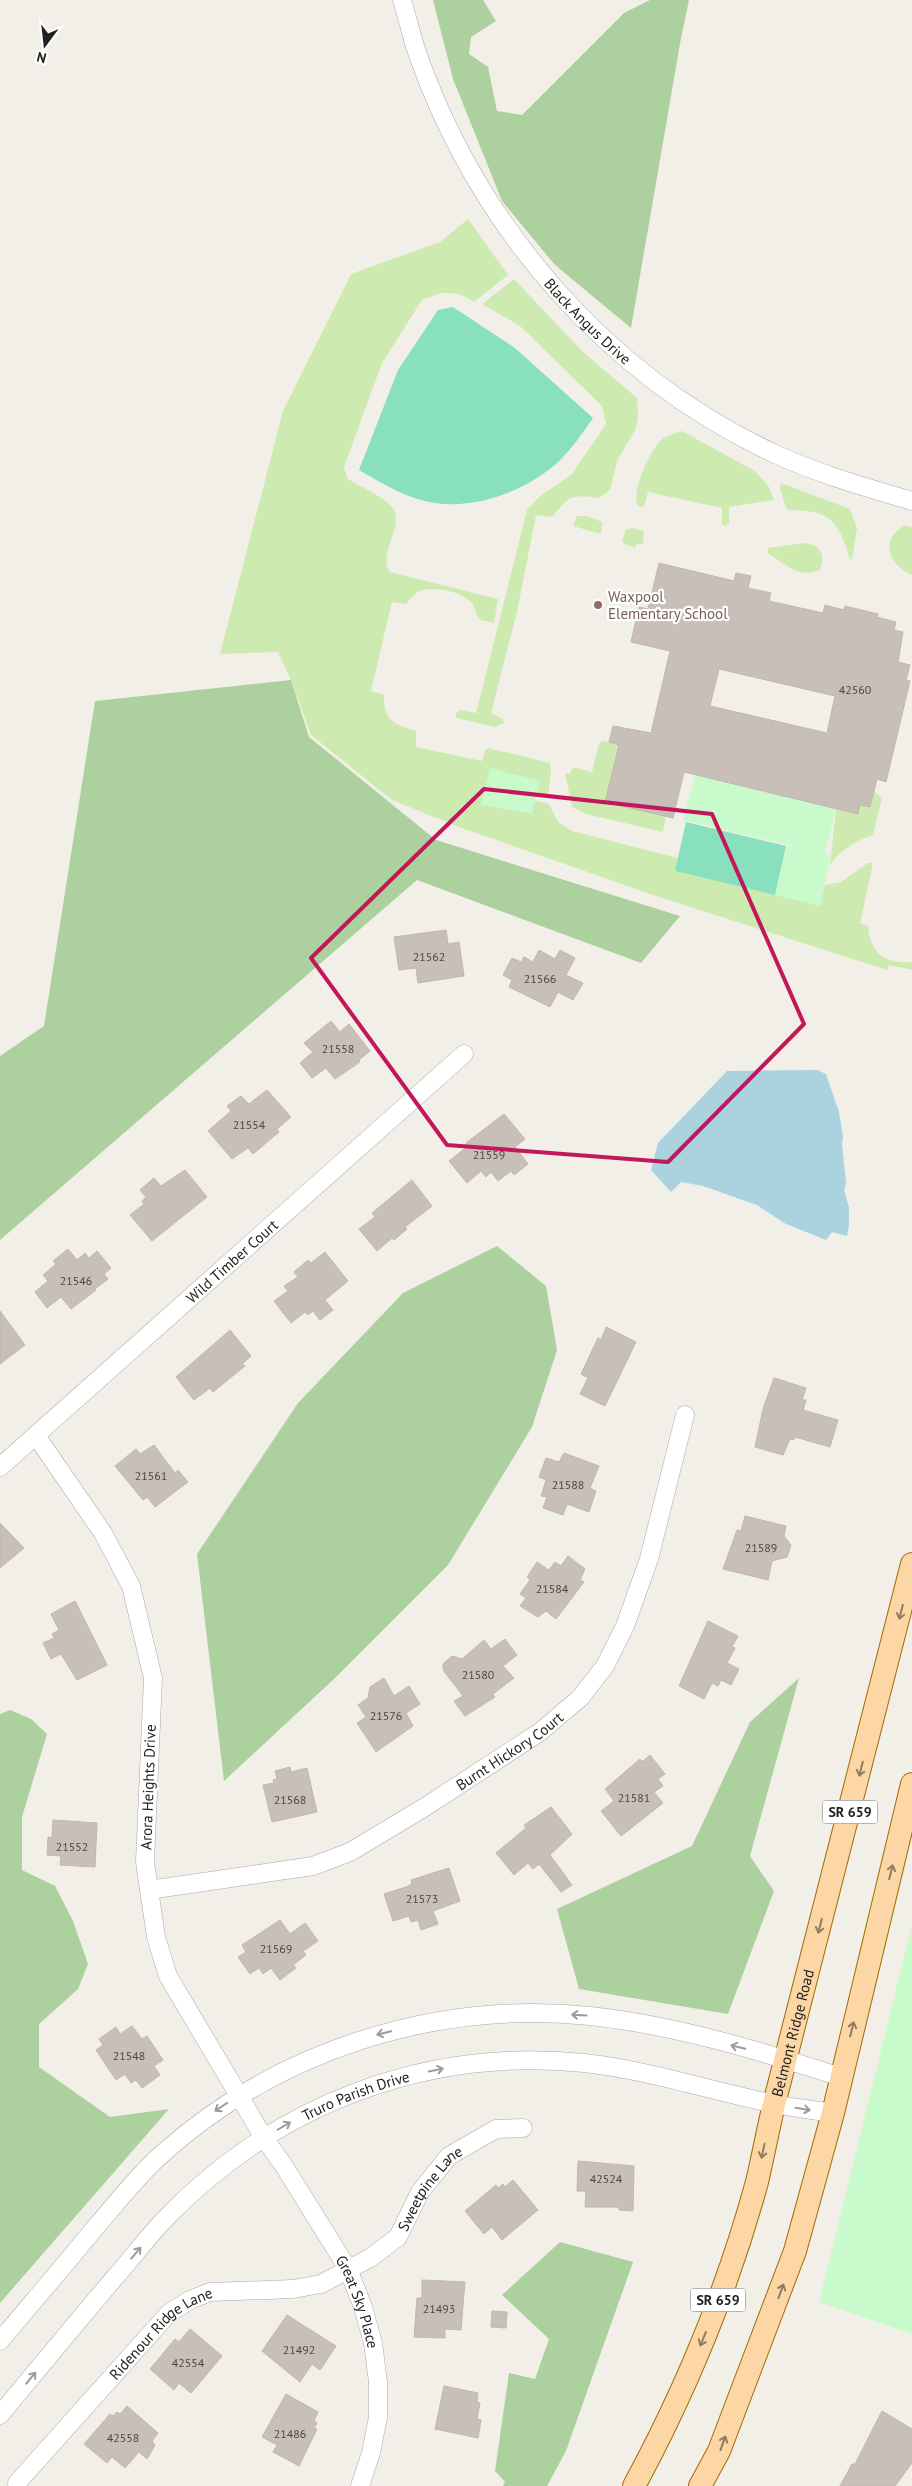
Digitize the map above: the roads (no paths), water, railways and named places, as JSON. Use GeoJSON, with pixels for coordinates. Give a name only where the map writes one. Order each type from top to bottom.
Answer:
{"type":"FeatureCollection","features":[{"type":"Feature","properties":{"kind":"main road","name":"Belmont Ridge Road"},"geometry":{"type":"LineString","coordinates":[[634,2486],[664,2430],[703,2339],[733,2261],[757,2181],[774,2104],[912,1564]]}},
{"type":"Feature","properties":{"kind":"main road"},"geometry":{"type":"LineString","coordinates":[[700,2486],[719,2452],[795,2251],[833,2114],[912,1784]]}},
{"type":"Feature","properties":{"kind":"street","name":"Black Angus Drive"},"geometry":{"type":"LineString","coordinates":[[402,0],[419,58],[454,139],[489,202],[530,260],[598,336],[676,397],[736,434],[807,468],[912,501]]}},
{"type":"Feature","properties":{"kind":"street","name":"Wild Timber Court"},"geometry":{"type":"LineString","coordinates":[[0,1467],[37,1437],[464,1054]]}},
{"type":"Feature","properties":{"kind":"street","name":"Burnt Hickory Court"},"geometry":{"type":"LineString","coordinates":[[149,1890],[313,1866],[350,1852],[425,1807],[540,1732],[580,1698],[605,1666],[625,1626],[649,1559],[686,1415]]}},
{"type":"Feature","properties":{"kind":"street","name":"Arora Heights Drive"},"geometry":{"type":"LineString","coordinates":[[37,1437],[103,1533],[130,1586],[153,1678],[145,1862],[156,1937],[168,1976],[264,2138]]}},
{"type":"Feature","properties":{"kind":"street"},"geometry":{"type":"LineString","coordinates":[[0,2342],[122,2195],[160,2155],[202,2120],[240,2095],[284,2070],[341,2046],[415,2025],[465,2017],[535,2013],[590,2016],[656,2026],[786,2059],[841,2077]]}},
{"type":"Feature","properties":{"kind":"street","name":"Truro Parish Drive"},"geometry":{"type":"LineString","coordinates":[[0,2415],[166,2217],[243,2150],[338,2098],[372,2086],[435,2070],[485,2062],[538,2060],[616,2067],[774,2104],[833,2114]]}},
{"type":"Feature","properties":{"kind":"street","name":"Sweetpine Lane"},"geometry":{"type":"LineString","coordinates":[[348,2269],[370,2258],[398,2237],[420,2192],[449,2156],[496,2129],[523,2128]]}},
{"type":"Feature","properties":{"kind":"street","name":"Great Sky Place"},"geometry":{"type":"LineString","coordinates":[[264,2138],[284,2166],[348,2269],[363,2307],[373,2343],[378,2382],[378,2417],[371,2454],[360,2486]]}},
{"type":"Feature","properties":{"kind":"street","name":"Ridenour Ridge Lane"},"geometry":{"type":"LineString","coordinates":[[17,2483],[168,2313],[190,2300],[210,2292],[292,2289],[321,2284],[348,2269]]}},
{"type":"Feature","properties":{"kind":"water"},"geometry":{"type":"Polygon","coordinates":[[[817,1070],[826,1074],[839,1112],[843,1136],[842,1144],[846,1183],[844,1190],[849,1208],[847,1236],[832,1232],[826,1240],[784,1223],[757,1205],[703,1186],[681,1182],[671,1192],[651,1170],[658,1143],[727,1071],[817,1070]]]}},
{"type":"Feature","properties":{"kind":"place","name":"Waxpool Elementary School"},"geometry":{"type":"Point","coordinates":[598,605]}}]}
